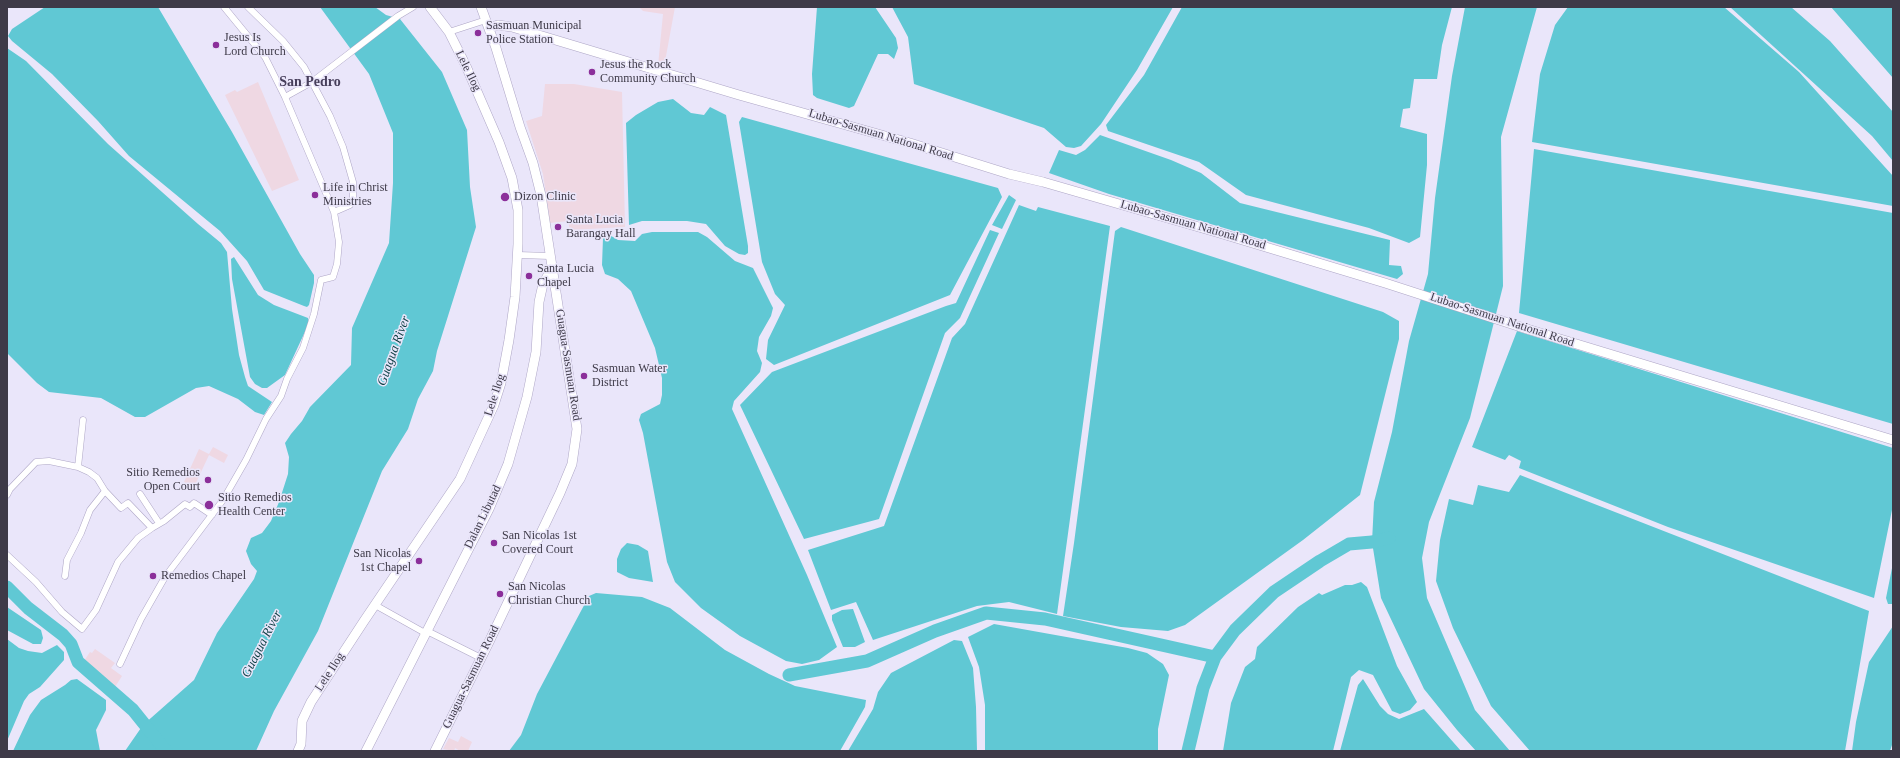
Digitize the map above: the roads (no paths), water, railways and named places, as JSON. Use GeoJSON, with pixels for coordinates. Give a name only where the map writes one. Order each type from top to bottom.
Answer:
{"type":"FeatureCollection","features":[{"type":"Feature","properties":{"kind":"main road","name":"Lele Ilog"},"geometry":{"type":"LineString","coordinates":[[298,751],[301,744],[302,721],[311,702],[460,479],[494,405],[501,383],[510,340],[518,255],[518,210],[512,178],[482,101],[449,32],[430,7]]}},
{"type":"Feature","properties":{"kind":"main road","name":"Guagua-Sasmuan Road"},"geometry":{"type":"LineString","coordinates":[[435,751],[539,539],[572,464],[577,429],[541,195],[533,163],[481,7]]}},
{"type":"Feature","properties":{"kind":"main road","name":"Lubao-Sasmuan National Road"},"geometry":{"type":"LineString","coordinates":[[487,24],[533,33],[739,95],[886,136],[1010,174],[1043,182],[1216,232],[1385,283],[1527,330],[1893,440]]}},
{"type":"Feature","properties":{"kind":"main road","name":"Dalan Libutad"},"geometry":{"type":"LineString","coordinates":[[366,751],[489,509],[510,458],[527,397],[536,352],[543,284],[552,268]]}},
{"type":"Feature","properties":{"kind":"street"},"geometry":{"type":"LineString","coordinates":[[120,664],[141,619],[165,577],[223,500],[242,467],[266,419],[281,396],[287,379],[303,348],[314,314],[321,280],[333,277],[337,264],[339,242],[334,212],[285,97],[265,57],[224,7]]}},
{"type":"Feature","properties":{"kind":"street"},"geometry":{"type":"LineString","coordinates":[[248,7],[283,41],[304,67],[330,116],[345,153],[353,182],[353,197],[350,205],[334,212]]}},
{"type":"Feature","properties":{"kind":"street"},"geometry":{"type":"LineString","coordinates":[[285,97],[312,82],[398,16],[413,7]]}},
{"type":"Feature","properties":{"kind":"street"},"geometry":{"type":"LineString","coordinates":[[449,32],[487,24]]}},
{"type":"Feature","properties":{"kind":"street"},"geometry":{"type":"LineString","coordinates":[[518,255],[550,256]]}},
{"type":"Feature","properties":{"kind":"street"},"geometry":{"type":"LineString","coordinates":[[78,466],[83,420]]}},
{"type":"Feature","properties":{"kind":"street"},"geometry":{"type":"LineString","coordinates":[[8,490],[36,462],[49,462],[78,466],[97,478],[105,491],[121,508],[128,502],[152,528]]}},
{"type":"Feature","properties":{"kind":"street"},"geometry":{"type":"LineString","coordinates":[[65,576],[67,560],[81,533],[90,510],[105,491]]}},
{"type":"Feature","properties":{"kind":"street"},"geometry":{"type":"LineString","coordinates":[[140,494],[159,523]]}},
{"type":"Feature","properties":{"kind":"street"},"geometry":{"type":"LineString","coordinates":[[7,555],[36,582],[62,612],[82,629],[96,610],[118,562],[135,542],[185,504],[190,507],[194,503],[212,515]]}},
{"type":"Feature","properties":{"kind":"street"},"geometry":{"type":"LineString","coordinates":[[375,605],[480,658]]}},
{"type":"Feature","properties":{"kind":"water"},"geometry":{"type":"Polygon","coordinates":[[[45,7],[158,7],[232,132],[300,254],[314,275],[314,283],[309,305],[307,307],[264,290],[247,261],[220,231],[129,156],[98,121],[52,74],[12,41],[8,36],[12,29],[45,7]]]}},
{"type":"Feature","properties":{"kind":"water","name":"Guagua River"},"geometry":{"type":"Polygon","coordinates":[[[320,7],[375,7],[386,15],[400,19],[442,72],[467,130],[470,187],[476,227],[437,351],[433,371],[418,399],[408,429],[382,471],[318,631],[274,711],[256,751],[125,751],[143,725],[194,680],[217,633],[254,579],[257,571],[251,564],[246,551],[251,538],[262,533],[271,521],[279,502],[288,474],[289,457],[285,443],[302,421],[310,407],[351,365],[352,328],[389,243],[393,183],[393,133],[369,74],[320,7]]]}},
{"type":"Feature","properties":{"kind":"water"},"geometry":{"type":"Polygon","coordinates":[[[817,7],[875,7],[896,38],[898,48],[894,59],[888,54],[878,54],[854,106],[849,108],[817,98],[813,95],[812,74],[817,7]]]}},
{"type":"Feature","properties":{"kind":"water"},"geometry":{"type":"Polygon","coordinates":[[[892,7],[1173,7],[1137,70],[1101,124],[1081,146],[1074,148],[1066,147],[1044,128],[914,84],[908,37],[892,7]]]}},
{"type":"Feature","properties":{"kind":"water"},"geometry":{"type":"Polygon","coordinates":[[[1182,7],[1452,7],[1442,45],[1437,79],[1414,79],[1410,108],[1403,109],[1400,127],[1427,134],[1427,165],[1420,237],[1409,243],[1369,228],[1246,195],[1199,162],[1108,131],[1106,125],[1144,75],[1182,7]]]}},
{"type":"Feature","properties":{"kind":"water"},"geometry":{"type":"Polygon","coordinates":[[[1465,7],[1537,7],[1501,137],[1503,286],[1470,418],[1429,522],[1422,558],[1427,598],[1475,710],[1510,751],[1476,751],[1424,689],[1381,598],[1372,542],[1374,502],[1392,432],[1409,341],[1428,274],[1435,198],[1452,76],[1465,7]]]}},
{"type":"Feature","properties":{"kind":"water"},"geometry":{"type":"Polygon","coordinates":[[[1568,7],[1724,7],[1799,72],[1893,176],[1893,206],[1532,142],[1540,74],[1555,25],[1568,7]]]}},
{"type":"Feature","properties":{"kind":"water"},"geometry":{"type":"Polygon","coordinates":[[[1730,7],[1791,7],[1830,41],[1893,112],[1893,161],[1872,136],[1730,7]]]}},
{"type":"Feature","properties":{"kind":"water"},"geometry":{"type":"Polygon","coordinates":[[[1831,7],[1893,7],[1893,78],[1831,7]]]}},
{"type":"Feature","properties":{"kind":"water"},"geometry":{"type":"Polygon","coordinates":[[[7,48],[26,61],[108,144],[221,243],[227,252],[232,309],[239,355],[245,377],[248,386],[272,402],[264,415],[255,412],[238,399],[209,386],[196,388],[145,417],[135,417],[101,398],[49,392],[37,383],[7,353],[7,48]]]}},
{"type":"Feature","properties":{"kind":"water"},"geometry":{"type":"Polygon","coordinates":[[[673,99],[691,113],[704,115],[710,107],[726,115],[748,246],[748,253],[745,255],[739,254],[725,246],[706,224],[687,221],[642,221],[629,225],[626,123],[636,115],[658,102],[673,99]]]}},
{"type":"Feature","properties":{"kind":"water"},"geometry":{"type":"Polygon","coordinates":[[[742,117],[998,188],[1002,197],[950,295],[774,365],[766,359],[768,340],[785,305],[775,294],[762,262],[739,122],[742,117]]]}},
{"type":"Feature","properties":{"kind":"water"},"geometry":{"type":"Polygon","coordinates":[[[1100,135],[1171,160],[1201,173],[1240,203],[1390,240],[1389,265],[1401,266],[1403,274],[1397,279],[1109,194],[1049,173],[1059,150],[1076,155],[1085,150],[1100,135]]]}},
{"type":"Feature","properties":{"kind":"water"},"geometry":{"type":"Polygon","coordinates":[[[1534,149],[1893,213],[1893,424],[1519,313],[1534,149]]]}},
{"type":"Feature","properties":{"kind":"water"},"geometry":{"type":"Polygon","coordinates":[[[1009,195],[1016,200],[1002,229],[992,225],[1009,195]]]}},
{"type":"Feature","properties":{"kind":"water"},"geometry":{"type":"Polygon","coordinates":[[[1019,205],[1036,211],[1038,207],[1110,226],[1057,614],[1009,602],[977,606],[873,640],[856,602],[831,610],[808,550],[884,526],[952,338],[965,324],[1019,205]]]}},
{"type":"Feature","properties":{"kind":"water"},"geometry":{"type":"Polygon","coordinates":[[[1121,227],[1383,312],[1399,321],[1399,339],[1360,495],[1303,540],[1185,625],[1168,631],[1121,627],[1063,616],[1115,231],[1121,227]]]}},
{"type":"Feature","properties":{"kind":"water"},"geometry":{"type":"Polygon","coordinates":[[[990,230],[999,233],[960,318],[945,333],[879,519],[804,539],[740,405],[772,372],[956,303],[990,230]]]}},
{"type":"Feature","properties":{"kind":"water"},"geometry":{"type":"Polygon","coordinates":[[[652,232],[698,232],[707,237],[735,261],[753,268],[773,308],[771,316],[759,337],[757,351],[762,363],[760,372],[734,401],[732,409],[807,575],[837,647],[819,660],[802,664],[786,661],[740,636],[701,608],[675,582],[667,562],[643,433],[639,420],[641,414],[660,404],[662,395],[662,378],[655,348],[631,291],[618,279],[605,274],[602,265],[603,238],[608,234],[618,240],[635,241],[642,234],[652,232]]]}},
{"type":"Feature","properties":{"kind":"water"},"geometry":{"type":"Polygon","coordinates":[[[234,257],[258,295],[274,305],[308,318],[309,323],[285,375],[267,388],[262,388],[255,384],[250,377],[232,279],[231,259],[234,257]]]}},
{"type":"Feature","properties":{"kind":"water"},"geometry":{"type":"Polygon","coordinates":[[[1517,331],[1893,448],[1893,505],[1874,598],[1668,527],[1519,468],[1521,461],[1509,455],[1505,460],[1472,447],[1517,331]]]}},
{"type":"Feature","properties":{"kind":"water"},"geometry":{"type":"Polygon","coordinates":[[[1520,475],[1869,611],[1845,751],[1530,751],[1491,706],[1453,628],[1436,581],[1440,540],[1449,499],[1473,505],[1478,485],[1509,492],[1520,475]]]}},
{"type":"Feature","properties":{"kind":"water"},"geometry":{"type":"Polygon","coordinates":[[[627,543],[638,545],[648,551],[653,582],[629,578],[617,572],[617,559],[621,549],[627,543]]]}},
{"type":"Feature","properties":{"kind":"water"},"geometry":{"type":"Polygon","coordinates":[[[1893,563],[1893,604],[1888,604],[1886,598],[1893,563]]]}},
{"type":"Feature","properties":{"kind":"water"},"geometry":{"type":"Polygon","coordinates":[[[1361,582],[1367,587],[1397,666],[1417,702],[1410,710],[1400,714],[1392,711],[1373,675],[1359,670],[1351,677],[1333,751],[1223,751],[1231,703],[1245,667],[1255,659],[1257,647],[1298,607],[1319,593],[1322,595],[1345,585],[1352,585],[1361,582]]]}},
{"type":"Feature","properties":{"kind":"water"},"geometry":{"type":"Polygon","coordinates":[[[596,593],[642,597],[670,608],[725,650],[769,674],[795,686],[866,700],[865,707],[840,751],[509,751],[521,735],[537,694],[589,596],[596,593]]]}},
{"type":"Feature","properties":{"kind":"water"},"geometry":{"type":"Polygon","coordinates":[[[7,607],[41,630],[43,638],[41,644],[33,644],[7,630],[7,607]]]}},
{"type":"Feature","properties":{"kind":"water"},"geometry":{"type":"Polygon","coordinates":[[[853,609],[865,642],[855,647],[843,647],[832,620],[832,615],[842,610],[853,609]]]}},
{"type":"Feature","properties":{"kind":"water"},"geometry":{"type":"Polygon","coordinates":[[[994,624],[1128,648],[1147,653],[1163,664],[1169,675],[1158,729],[1158,751],[985,751],[985,705],[979,667],[968,637],[994,624]]]}},
{"type":"Feature","properties":{"kind":"water"},"geometry":{"type":"Polygon","coordinates":[[[1893,626],[1893,751],[1892,745],[1890,751],[1852,751],[1856,722],[1869,662],[1893,626]]]}},
{"type":"Feature","properties":{"kind":"water"},"geometry":{"type":"Polygon","coordinates":[[[7,639],[19,648],[42,653],[57,645],[64,652],[64,660],[40,687],[29,694],[24,701],[7,741],[7,639]]]}},
{"type":"Feature","properties":{"kind":"water"},"geometry":{"type":"Polygon","coordinates":[[[954,640],[962,641],[973,668],[977,751],[848,751],[873,709],[878,692],[891,673],[954,640]]]}},
{"type":"Feature","properties":{"kind":"water"},"geometry":{"type":"Polygon","coordinates":[[[77,679],[106,700],[106,710],[96,730],[100,751],[13,751],[30,715],[41,700],[71,680],[77,679]]]}},
{"type":"Feature","properties":{"kind":"water"},"geometry":{"type":"Polygon","coordinates":[[[1363,679],[1380,706],[1388,714],[1399,719],[1424,709],[1461,751],[1340,751],[1358,685],[1363,679]]]}},
{"type":"Feature","properties":{"kind":"waterway"},"geometry":{"type":"LineString","coordinates":[[1188,751],[1203,688],[1215,657],[1235,630],[1274,592],[1320,561],[1349,544],[1372,542],[1389,538]]}},
{"type":"Feature","properties":{"kind":"waterway"},"geometry":{"type":"LineString","coordinates":[[7,587],[28,608],[63,635],[71,644],[78,662],[133,710],[166,751]]}},
{"type":"Feature","properties":{"kind":"waterway"},"geometry":{"type":"LineString","coordinates":[[789,675],[867,661],[935,631],[986,613],[1045,619],[1215,657]]}},
{"type":"Feature","properties":{"kind":"place","name":"Sasmuan Municipal Police Station"},"geometry":{"type":"Point","coordinates":[478,33]}},
{"type":"Feature","properties":{"kind":"place","name":"Jesus Is Lord Church"},"geometry":{"type":"Point","coordinates":[216,45]}},
{"type":"Feature","properties":{"kind":"place","name":"Jesus the Rock Community Church"},"geometry":{"type":"Point","coordinates":[592,72]}},
{"type":"Feature","properties":{"kind":"place","name":"Life in Christ Ministries"},"geometry":{"type":"Point","coordinates":[315,195]}},
{"type":"Feature","properties":{"kind":"place","name":"Dizon Clinic"},"geometry":{"type":"Point","coordinates":[505,197]}},
{"type":"Feature","properties":{"kind":"place","name":"Santa Lucia Barangay Hall"},"geometry":{"type":"Point","coordinates":[558,227]}},
{"type":"Feature","properties":{"kind":"place","name":"Santa Lucia Chapel"},"geometry":{"type":"Point","coordinates":[529,276]}},
{"type":"Feature","properties":{"kind":"place","name":"Sasmuan Water District"},"geometry":{"type":"Point","coordinates":[584,376]}},
{"type":"Feature","properties":{"kind":"place","name":"Sitio Remedios Open Court"},"geometry":{"type":"Point","coordinates":[208,480]}},
{"type":"Feature","properties":{"kind":"place","name":"Sitio Remedios Health Center"},"geometry":{"type":"Point","coordinates":[209,505]}},
{"type":"Feature","properties":{"kind":"place","name":"San Nicolas 1st Covered Court"},"geometry":{"type":"Point","coordinates":[494,543]}},
{"type":"Feature","properties":{"kind":"place","name":"San Nicolas 1st Chapel"},"geometry":{"type":"Point","coordinates":[419,561]}},
{"type":"Feature","properties":{"kind":"place","name":"Remedios Chapel"},"geometry":{"type":"Point","coordinates":[153,576]}},
{"type":"Feature","properties":{"kind":"place","name":"San Nicolas Christian Church"},"geometry":{"type":"Point","coordinates":[500,594]}},
{"type":"Feature","properties":{"kind":"district","name":"San Pedro"},"geometry":{"type":"Point","coordinates":[310,82]}}]}
